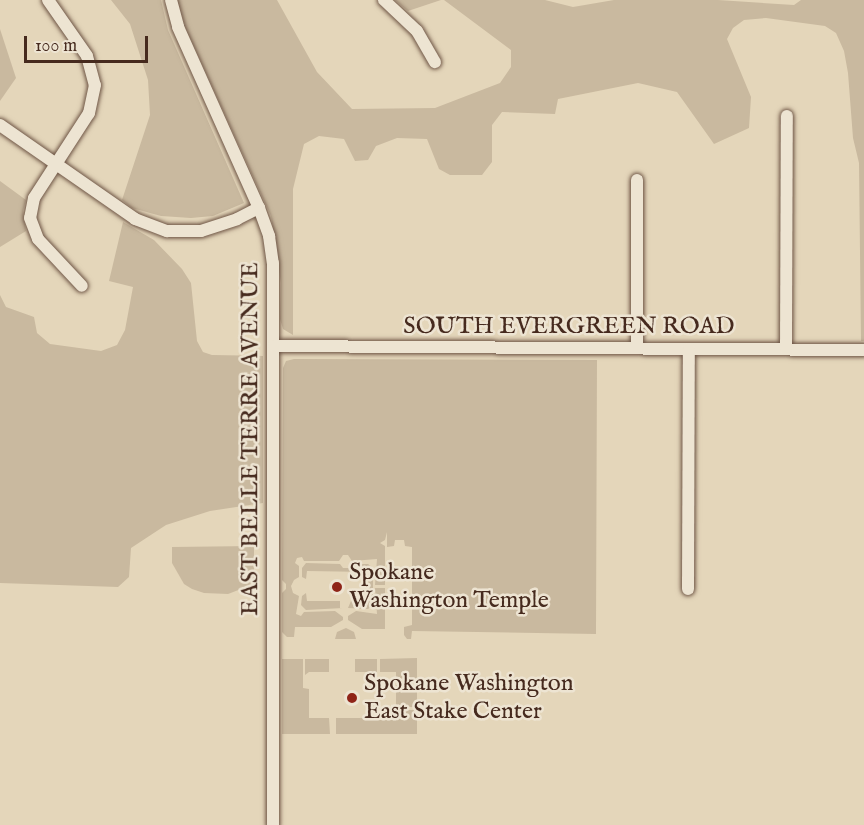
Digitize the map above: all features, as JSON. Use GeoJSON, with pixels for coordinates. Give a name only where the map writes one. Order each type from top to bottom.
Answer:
{"type":"FeatureCollection","features":[{"type":"Feature","properties":{"kind":"street"},"geometry":{"type":"LineString","coordinates":[[48,0],[87,56],[95,85],[89,113],[34,198],[30,218],[38,239],[82,286]]}},
{"type":"Feature","properties":{"kind":"street","name":"EAST BELLE TERRE AVENUE"},"geometry":{"type":"LineString","coordinates":[[171,0],[178,27],[259,208],[269,236],[273,263],[273,825]]}},
{"type":"Feature","properties":{"kind":"street"},"geometry":{"type":"LineString","coordinates":[[384,0],[417,31],[435,62]]}},
{"type":"Feature","properties":{"kind":"street"},"geometry":{"type":"LineString","coordinates":[[786,349],[787,116]]}},
{"type":"Feature","properties":{"kind":"street"},"geometry":{"type":"LineString","coordinates":[[0,125],[135,219],[167,231],[201,231],[237,219],[259,208]]}},
{"type":"Feature","properties":{"kind":"street"},"geometry":{"type":"LineString","coordinates":[[636,348],[637,180]]}},
{"type":"Feature","properties":{"kind":"street","name":"SOUTH EVERGREEN ROAD"},"geometry":{"type":"LineString","coordinates":[[274,346],[864,350]]}},
{"type":"Feature","properties":{"kind":"street"},"geometry":{"type":"LineString","coordinates":[[688,589],[689,349]]}},
{"type":"Feature","properties":{"kind":"shaded area"},"geometry":{"type":"Polygon","coordinates":[[[111,0],[161,0],[168,30],[244,203],[213,216],[191,218],[161,216],[132,208],[122,200],[150,115],[148,80],[130,24],[111,0]]]}},
{"type":"Feature","properties":{"kind":"shaded area"},"geometry":{"type":"Polygon","coordinates":[[[177,0],[277,0],[317,72],[352,109],[435,108],[500,83],[511,67],[511,50],[444,0],[545,0],[573,7],[614,0],[718,0],[794,5],[801,0],[864,0],[864,341],[861,341],[859,163],[853,138],[848,73],[844,51],[836,33],[825,26],[766,18],[744,20],[733,28],[727,39],[751,97],[749,128],[714,144],[677,92],[638,83],[558,99],[555,114],[502,112],[492,125],[492,162],[482,175],[450,175],[439,169],[427,139],[397,138],[376,146],[368,160],[355,161],[344,139],[319,136],[304,144],[293,189],[293,335],[283,329],[280,319],[281,283],[271,216],[186,29],[177,0]]]}},
{"type":"Feature","properties":{"kind":"shaded area"},"geometry":{"type":"Polygon","coordinates":[[[395,0],[441,0],[408,11],[395,0]]]}},
{"type":"Feature","properties":{"kind":"shaded area"},"geometry":{"type":"Polygon","coordinates":[[[0,29],[16,78],[0,101],[0,29]]]}},
{"type":"Feature","properties":{"kind":"shaded area"},"geometry":{"type":"Polygon","coordinates":[[[0,181],[26,200],[23,211],[26,231],[0,247],[0,181]]]}},
{"type":"Feature","properties":{"kind":"shaded area"},"geometry":{"type":"Polygon","coordinates":[[[123,222],[154,240],[182,269],[191,283],[197,341],[203,352],[212,355],[263,356],[263,503],[210,511],[166,525],[131,548],[129,577],[118,587],[0,583],[0,295],[6,307],[34,317],[37,333],[50,344],[101,351],[117,345],[125,330],[133,287],[109,281],[123,222]]]}},
{"type":"Feature","properties":{"kind":"shaded area"},"geometry":{"type":"Polygon","coordinates":[[[294,359],[597,360],[596,634],[412,631],[411,639],[407,639],[404,635],[404,627],[412,625],[412,547],[405,546],[404,540],[395,540],[394,546],[387,547],[387,532],[385,540],[380,543],[385,546],[385,585],[375,585],[377,559],[352,561],[348,555],[343,555],[339,561],[304,561],[302,557],[297,558],[295,563],[299,566],[299,577],[291,586],[293,593],[299,596],[296,614],[301,616],[304,612],[335,611],[343,617],[343,620],[331,627],[295,627],[294,637],[287,637],[282,632],[282,593],[286,589],[286,584],[282,580],[283,368],[286,361],[294,359]]]}},
{"type":"Feature","properties":{"kind":"shaded area"},"geometry":{"type":"Polygon","coordinates":[[[254,546],[254,584],[228,594],[204,593],[192,589],[184,584],[172,563],[172,547],[254,546]]]}},
{"type":"Feature","properties":{"kind":"shaded area"},"geometry":{"type":"Polygon","coordinates":[[[306,563],[340,564],[343,568],[349,568],[352,564],[368,564],[373,568],[373,605],[368,609],[348,608],[351,601],[369,601],[369,592],[365,591],[369,572],[307,571],[306,579],[302,577],[302,568],[306,563]]]}},
{"type":"Feature","properties":{"kind":"shaded area"},"geometry":{"type":"Polygon","coordinates":[[[375,588],[385,588],[385,629],[362,629],[348,620],[348,616],[356,611],[377,614],[375,588]]]}},
{"type":"Feature","properties":{"kind":"shaded area"},"geometry":{"type":"Polygon","coordinates":[[[306,593],[307,601],[340,601],[340,608],[343,608],[306,610],[301,605],[302,596],[306,593]]]}},
{"type":"Feature","properties":{"kind":"shaded area"},"geometry":{"type":"Polygon","coordinates":[[[346,628],[354,632],[356,639],[335,639],[337,632],[346,628]]]}},
{"type":"Feature","properties":{"kind":"shaded area"},"geometry":{"type":"Polygon","coordinates":[[[417,658],[417,682],[396,682],[396,672],[380,672],[380,659],[417,658]]]}},
{"type":"Feature","properties":{"kind":"shaded area"},"geometry":{"type":"Polygon","coordinates":[[[282,659],[303,659],[303,688],[309,689],[309,718],[329,718],[330,734],[282,734],[282,659]]]}},
{"type":"Feature","properties":{"kind":"shaded area"},"geometry":{"type":"Polygon","coordinates":[[[305,659],[329,659],[329,672],[309,672],[305,675],[305,659]]]}},
{"type":"Feature","properties":{"kind":"shaded area"},"geometry":{"type":"Polygon","coordinates":[[[355,659],[377,659],[377,672],[355,672],[355,659]]]}},
{"type":"Feature","properties":{"kind":"shaded area"},"geometry":{"type":"Polygon","coordinates":[[[396,685],[417,685],[417,707],[396,707],[396,685]]]}},
{"type":"Feature","properties":{"kind":"shaded area"},"geometry":{"type":"Polygon","coordinates":[[[396,710],[417,710],[417,734],[336,734],[336,718],[396,718],[396,710]]]}},
{"type":"Feature","properties":{"kind":"place","name":"Spokane Washington Temple"},"geometry":{"type":"Point","coordinates":[337,587]}},
{"type":"Feature","properties":{"kind":"place","name":"Spokane Washington East Stake Center"},"geometry":{"type":"Point","coordinates":[352,698]}}]}
